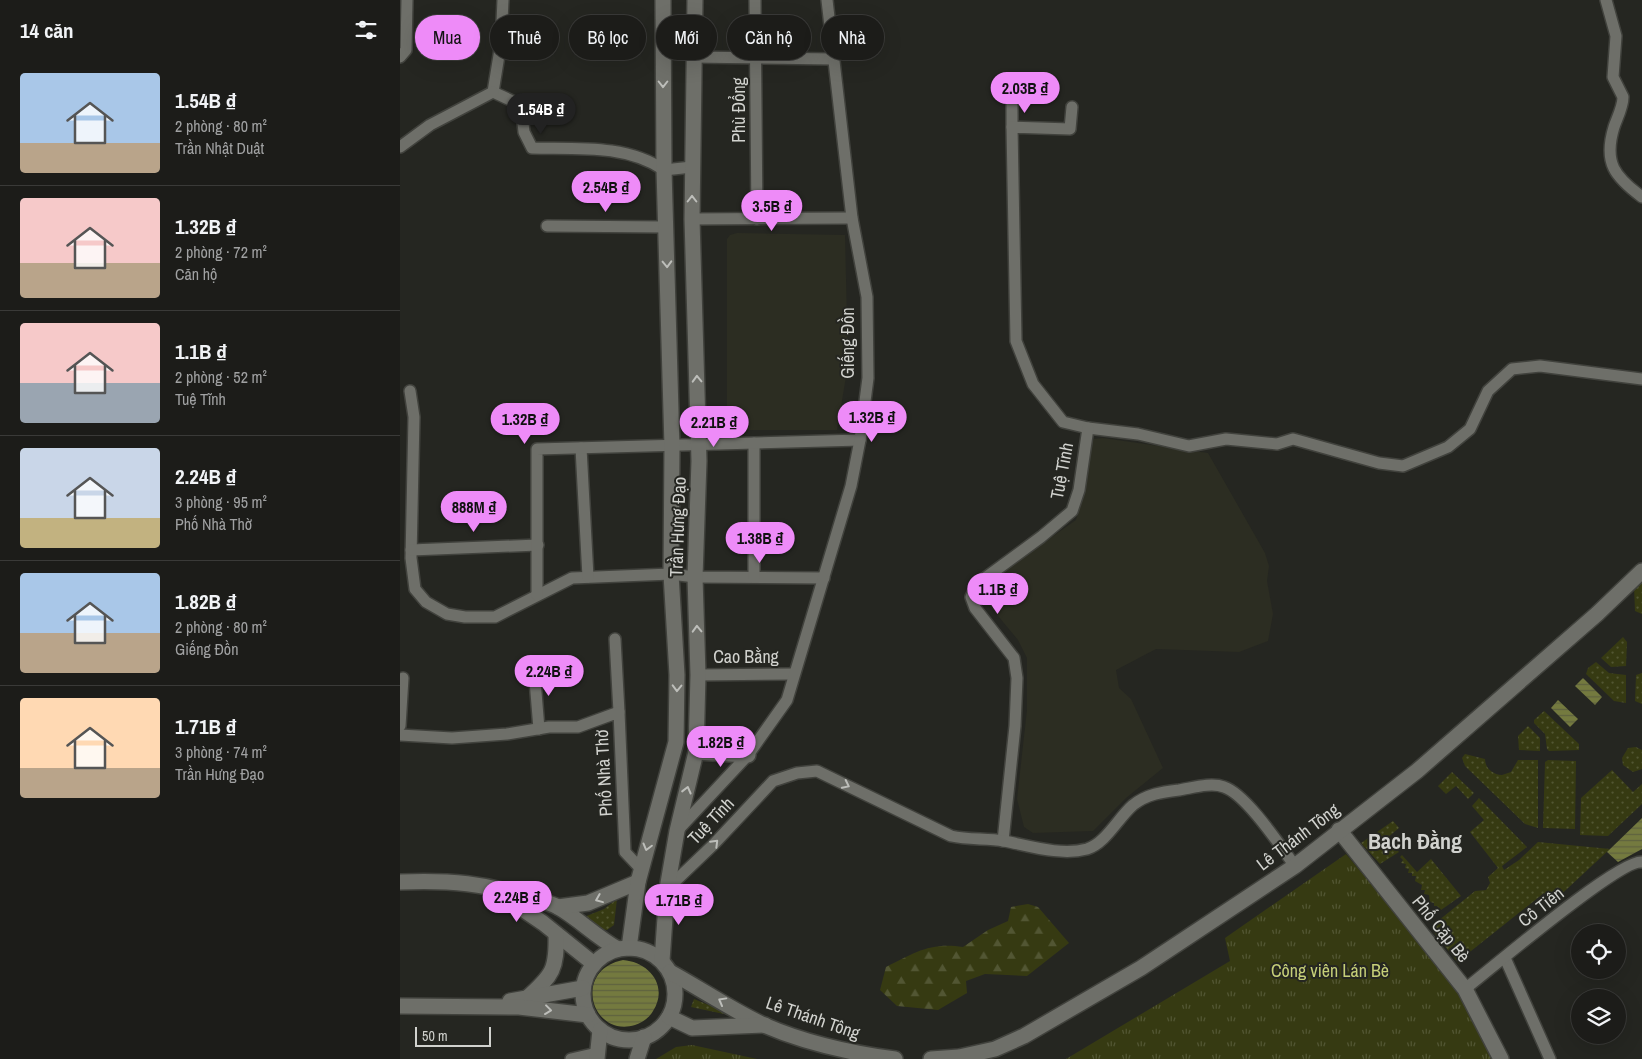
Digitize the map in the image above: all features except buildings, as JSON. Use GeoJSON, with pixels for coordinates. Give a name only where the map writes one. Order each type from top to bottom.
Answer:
{"type":"FeatureCollection","features":[{"type":"Feature","properties":{"kind":"main road","name":"Trần Hưng Đạo"},"geometry":{"type":"LineString","coordinates":[[623,948],[676,742],[677,675],[672,574],[672,446],[664,170],[663,0]]}},
{"type":"Feature","properties":{"kind":"main road","name":"Trần Hưng Đạo"},"geometry":{"type":"LineString","coordinates":[[694,15],[695,0]]}},
{"type":"Feature","properties":{"kind":"main road","name":"Trần Hưng Đạo"},"geometry":{"type":"LineString","coordinates":[[666,967],[667,889],[677,831],[696,752],[698,675],[695,577],[699,444],[692,219],[693,60]]}},
{"type":"Feature","properties":{"kind":"main road","name":"Lê Thánh Tông"},"geometry":{"type":"LineString","coordinates":[[931,1059],[959,1057],[995,1050],[1024,1036],[1141,968],[1295,866],[1417,771],[1597,614],[1642,571]]}},
{"type":"Feature","properties":{"kind":"main road"},"geometry":{"type":"LineString","coordinates":[[696,752],[748,755]]}},
{"type":"Feature","properties":{"kind":"main road","name":"Phố Cặp Bè"},"geometry":{"type":"LineString","coordinates":[[1339,830],[1465,989],[1501,1059]]}},
{"type":"Feature","properties":{"kind":"main road"},"geometry":{"type":"LineString","coordinates":[[558,907],[588,903],[640,876]]}},
{"type":"Feature","properties":{"kind":"main road"},"geometry":{"type":"LineString","coordinates":[[400,882],[434,880],[502,888],[558,907],[597,937],[623,948],[647,951],[666,967],[673,980],[675,998],[669,1017],[662,1025],[644,1037],[623,1039],[600,1030],[588,1015],[585,1006],[584,988],[594,964],[609,952],[623,948]]}},
{"type":"Feature","properties":{"kind":"main road"},"geometry":{"type":"LineString","coordinates":[[502,888],[512,902],[594,964]]}},
{"type":"Feature","properties":{"kind":"main road"},"geometry":{"type":"LineString","coordinates":[[528,998],[550,978],[557,957],[556,934]]}},
{"type":"Feature","properties":{"kind":"main road","name":"Lê Thánh Tông"},"geometry":{"type":"LineString","coordinates":[[666,967],[765,1025],[824,1045],[862,1055],[895,1059]]}},
{"type":"Feature","properties":{"kind":"main road"},"geometry":{"type":"LineString","coordinates":[[482,1008],[584,988]]}},
{"type":"Feature","properties":{"kind":"main road"},"geometry":{"type":"LineString","coordinates":[[400,1006],[519,1007],[588,1015]]}},
{"type":"Feature","properties":{"kind":"main road"},"geometry":{"type":"LineString","coordinates":[[669,1017],[692,1028],[765,1025]]}},
{"type":"Feature","properties":{"kind":"main road"},"geometry":{"type":"LineString","coordinates":[[597,1056],[600,1030]]}},
{"type":"Feature","properties":{"kind":"main road"},"geometry":{"type":"LineString","coordinates":[[637,1059],[644,1037]]}},
{"type":"Feature","properties":{"kind":"street"},"geometry":{"type":"LineString","coordinates":[[400,57],[406,50],[403,21],[407,0]]}},
{"type":"Feature","properties":{"kind":"street"},"geometry":{"type":"LineString","coordinates":[[493,92],[502,43],[503,0]]}},
{"type":"Feature","properties":{"kind":"street","name":"Phù Đổng"},"geometry":{"type":"LineString","coordinates":[[755,0],[755,15]]}},
{"type":"Feature","properties":{"kind":"street","name":"Giếng Đồn"},"geometry":{"type":"LineString","coordinates":[[827,0],[829,15]]}},
{"type":"Feature","properties":{"kind":"street"},"geometry":{"type":"LineString","coordinates":[[1606,0],[1616,36],[1613,77],[1622,91],[1623,97],[1611,140],[1612,164],[1616,176],[1642,197]]}},
{"type":"Feature","properties":{"kind":"street","name":"Phù Đổng"},"geometry":{"type":"LineString","coordinates":[[756,60],[757,219]]}},
{"type":"Feature","properties":{"kind":"street","name":"Giếng Đồn"},"geometry":{"type":"LineString","coordinates":[[677,831],[748,755],[787,700],[850,486],[860,440],[868,378],[867,296],[852,218],[833,60]]}},
{"type":"Feature","properties":{"kind":"street"},"geometry":{"type":"LineString","coordinates":[[400,147],[430,125],[493,92]]}},
{"type":"Feature","properties":{"kind":"street"},"geometry":{"type":"LineString","coordinates":[[493,92],[520,105],[524,132],[532,148],[611,150],[649,160],[664,170],[692,167]]}},
{"type":"Feature","properties":{"kind":"street","name":"Tuệ Tĩnh"},"geometry":{"type":"LineString","coordinates":[[1003,841],[1015,726],[1016,672],[1014,658],[975,608],[971,596],[977,584],[1041,537],[1072,511],[1079,490],[1088,428],[1062,422],[1033,384],[1016,341],[1012,100]]}},
{"type":"Feature","properties":{"kind":"street"},"geometry":{"type":"LineString","coordinates":[[1012,127],[1070,129],[1072,107]]}},
{"type":"Feature","properties":{"kind":"street"},"geometry":{"type":"LineString","coordinates":[[692,219],[852,218]]}},
{"type":"Feature","properties":{"kind":"street"},"geometry":{"type":"LineString","coordinates":[[546,226],[666,227]]}},
{"type":"Feature","properties":{"kind":"street"},"geometry":{"type":"LineString","coordinates":[[1088,428],[1138,434],[1189,446],[1226,439],[1277,444],[1293,439],[1379,463],[1402,466],[1448,447],[1470,429],[1488,391],[1512,369],[1540,366],[1642,379]]}},
{"type":"Feature","properties":{"kind":"street"},"geometry":{"type":"LineString","coordinates":[[410,391],[414,417],[405,538],[411,550],[415,589],[426,602],[447,614],[464,617],[495,617],[572,578],[672,574],[695,577],[824,578]]}},
{"type":"Feature","properties":{"kind":"street"},"geometry":{"type":"LineString","coordinates":[[537,595],[537,449],[860,440]]}},
{"type":"Feature","properties":{"kind":"street"},"geometry":{"type":"LineString","coordinates":[[754,443],[754,577]]}},
{"type":"Feature","properties":{"kind":"street"},"geometry":{"type":"LineString","coordinates":[[581,448],[588,577]]}},
{"type":"Feature","properties":{"kind":"street"},"geometry":{"type":"LineString","coordinates":[[411,550],[538,545]]}},
{"type":"Feature","properties":{"kind":"street"},"geometry":{"type":"LineString","coordinates":[[615,639],[619,712]]}},
{"type":"Feature","properties":{"kind":"street"},"geometry":{"type":"LineString","coordinates":[[534,668],[539,728]]}},
{"type":"Feature","properties":{"kind":"street","name":"Cao Bằng"},"geometry":{"type":"LineString","coordinates":[[698,675],[794,674]]}},
{"type":"Feature","properties":{"kind":"street"},"geometry":{"type":"LineString","coordinates":[[400,726],[403,678]]}},
{"type":"Feature","properties":{"kind":"street","name":"Phố Nhà Thờ"},"geometry":{"type":"LineString","coordinates":[[400,735],[452,738],[507,734],[539,728],[578,726],[619,712],[625,852],[640,876]]}},
{"type":"Feature","properties":{"kind":"street","name":"Tuệ Tĩnh"},"geometry":{"type":"LineString","coordinates":[[667,889],[713,845],[774,781],[797,773],[817,771],[951,836],[1003,841],[1038,849],[1089,849],[1101,840],[1125,812],[1143,797],[1203,786],[1224,787],[1239,797],[1263,823],[1295,866]]}},
{"type":"Feature","properties":{"kind":"street","name":"Cô Tiên"},"geometry":{"type":"LineString","coordinates":[[1465,989],[1605,880],[1637,861],[1642,862]]}},
{"type":"Feature","properties":{"kind":"street"},"geometry":{"type":"LineString","coordinates":[[1505,958],[1550,1059]]}},
{"type":"Feature","properties":{"kind":"street"},"geometry":{"type":"LineString","coordinates":[[571,1059],[597,1056]]}},
{"type":"Feature","properties":{"kind":"shaded area"},"geometry":{"type":"Polygon","coordinates":[[[737,233],[845,235],[848,365],[837,430],[727,430],[727,239],[730,235],[737,233]]]}},
{"type":"Feature","properties":{"kind":"shaded area"},"geometry":{"type":"Polygon","coordinates":[[[1103,438],[1208,453],[1265,553],[1269,566],[1267,581],[1273,614],[1268,641],[1239,652],[1156,649],[1116,670],[1119,688],[1131,699],[1163,768],[1126,798],[1093,831],[1033,833],[1024,827],[1017,799],[1027,710],[1027,658],[1018,640],[989,605],[989,589],[995,580],[1013,564],[1076,520],[1084,492],[1090,447],[1094,439],[1103,438]]]}},
{"type":"Feature","properties":{"kind":"shaded area"},"geometry":{"type":"Polygon","coordinates":[[[1583,678],[1602,697],[1595,705],[1575,686],[1583,678]]]}},
{"type":"Feature","properties":{"kind":"shaded area"},"geometry":{"type":"Polygon","coordinates":[[[1558,700],[1578,719],[1570,727],[1551,708],[1558,700]]]}},
{"type":"Feature","properties":{"kind":"shaded area"},"geometry":{"type":"Polygon","coordinates":[[[1642,818],[1642,849],[1618,862],[1607,852],[1642,818]]]}},
{"type":"Feature","properties":{"kind":"shaded area"},"geometry":{"type":"Polygon","coordinates":[[[623,960],[641,965],[648,970],[654,977],[659,993],[653,1011],[643,1022],[635,1025],[620,1026],[607,1022],[598,1013],[593,1001],[593,988],[597,976],[607,966],[623,960]]]}},
{"type":"Feature","properties":{"kind":"green space"},"geometry":{"type":"Polygon","coordinates":[[[1642,580],[1642,614],[1635,611],[1634,586],[1642,580]]]}},
{"type":"Feature","properties":{"kind":"green space"},"geometry":{"type":"Polygon","coordinates":[[[1623,637],[1627,642],[1626,666],[1611,667],[1601,658],[1623,637]]]}},
{"type":"Feature","properties":{"kind":"green space"},"geometry":{"type":"Polygon","coordinates":[[[1596,662],[1609,673],[1626,675],[1626,703],[1614,701],[1586,674],[1588,668],[1596,662]]]}},
{"type":"Feature","properties":{"kind":"green space"},"geometry":{"type":"Polygon","coordinates":[[[1642,673],[1642,704],[1635,701],[1636,675],[1642,673]]]}},
{"type":"Feature","properties":{"kind":"green space"},"geometry":{"type":"Polygon","coordinates":[[[1544,711],[1579,744],[1579,750],[1549,751],[1547,749],[1545,734],[1534,723],[1534,720],[1544,711]]]}},
{"type":"Feature","properties":{"kind":"green space"},"geometry":{"type":"Polygon","coordinates":[[[1528,726],[1540,738],[1540,751],[1519,750],[1518,736],[1528,726]]]}},
{"type":"Feature","properties":{"kind":"green space"},"geometry":{"type":"Polygon","coordinates":[[[1636,747],[1642,750],[1642,769],[1633,772],[1623,765],[1622,758],[1628,748],[1636,747]]]}},
{"type":"Feature","properties":{"kind":"green space"},"geometry":{"type":"Polygon","coordinates":[[[1465,754],[1485,759],[1486,765],[1490,770],[1502,775],[1511,772],[1518,760],[1538,760],[1538,828],[1525,824],[1465,766],[1462,758],[1465,754]]]}},
{"type":"Feature","properties":{"kind":"green space"},"geometry":{"type":"Polygon","coordinates":[[[1548,760],[1576,761],[1575,829],[1543,828],[1545,762],[1548,760]]]}},
{"type":"Feature","properties":{"kind":"green space"},"geometry":{"type":"Polygon","coordinates":[[[1612,770],[1633,792],[1642,784],[1642,804],[1608,836],[1580,835],[1581,798],[1612,770]]]}},
{"type":"Feature","properties":{"kind":"green space"},"geometry":{"type":"Polygon","coordinates":[[[1452,772],[1474,793],[1468,799],[1456,786],[1446,794],[1438,786],[1452,772]]]}},
{"type":"Feature","properties":{"kind":"green space"},"geometry":{"type":"Polygon","coordinates":[[[1479,798],[1527,847],[1502,866],[1504,870],[1519,860],[1538,842],[1610,849],[1553,902],[1544,893],[1466,955],[1459,964],[1432,930],[1433,925],[1475,891],[1486,890],[1490,883],[1488,877],[1498,868],[1470,832],[1484,820],[1472,806],[1479,798]]]}},
{"type":"Feature","properties":{"kind":"green space"},"geometry":{"type":"Polygon","coordinates":[[[1393,821],[1399,828],[1387,838],[1399,852],[1380,864],[1361,843],[1393,821]]]}},
{"type":"Feature","properties":{"kind":"green space","name":"Công viên Lán Bè"},"geometry":{"type":"Polygon","coordinates":[[[1346,854],[1461,992],[1491,1059],[1066,1059],[1230,961],[1225,938],[1346,854]]]}},
{"type":"Feature","properties":{"kind":"green space"},"geometry":{"type":"Polygon","coordinates":[[[1402,855],[1417,872],[1431,859],[1461,896],[1441,910],[1434,906],[1434,903],[1430,902],[1429,895],[1424,894],[1425,890],[1421,890],[1422,885],[1415,881],[1416,876],[1408,873],[1409,869],[1405,868],[1406,864],[1401,863],[1403,860],[1400,857],[1402,855]]]}},
{"type":"Feature","properties":{"kind":"green space"},"geometry":{"type":"Polygon","coordinates":[[[617,899],[614,925],[607,930],[601,929],[584,917],[604,909],[617,899]]]}},
{"type":"Feature","properties":{"kind":"green space"},"geometry":{"type":"Polygon","coordinates":[[[1028,904],[1038,907],[1069,943],[1027,976],[985,974],[966,981],[967,993],[938,1010],[897,1006],[880,990],[886,967],[914,953],[932,947],[963,947],[988,930],[1008,921],[1011,907],[1028,904]]]}},
{"type":"Feature","properties":{"kind":"green space"},"geometry":{"type":"Polygon","coordinates":[[[694,999],[738,1017],[691,1007],[694,999]]]}},
{"type":"Feature","properties":{"kind":"green space"},"geometry":{"type":"Polygon","coordinates":[[[692,1045],[757,1059],[656,1059],[676,1047],[692,1045]]]}},
{"type":"Feature","properties":{"kind":"district","name":"Bạch Đằng"},"geometry":{"type":"Point","coordinates":[1415,841]}}]}
